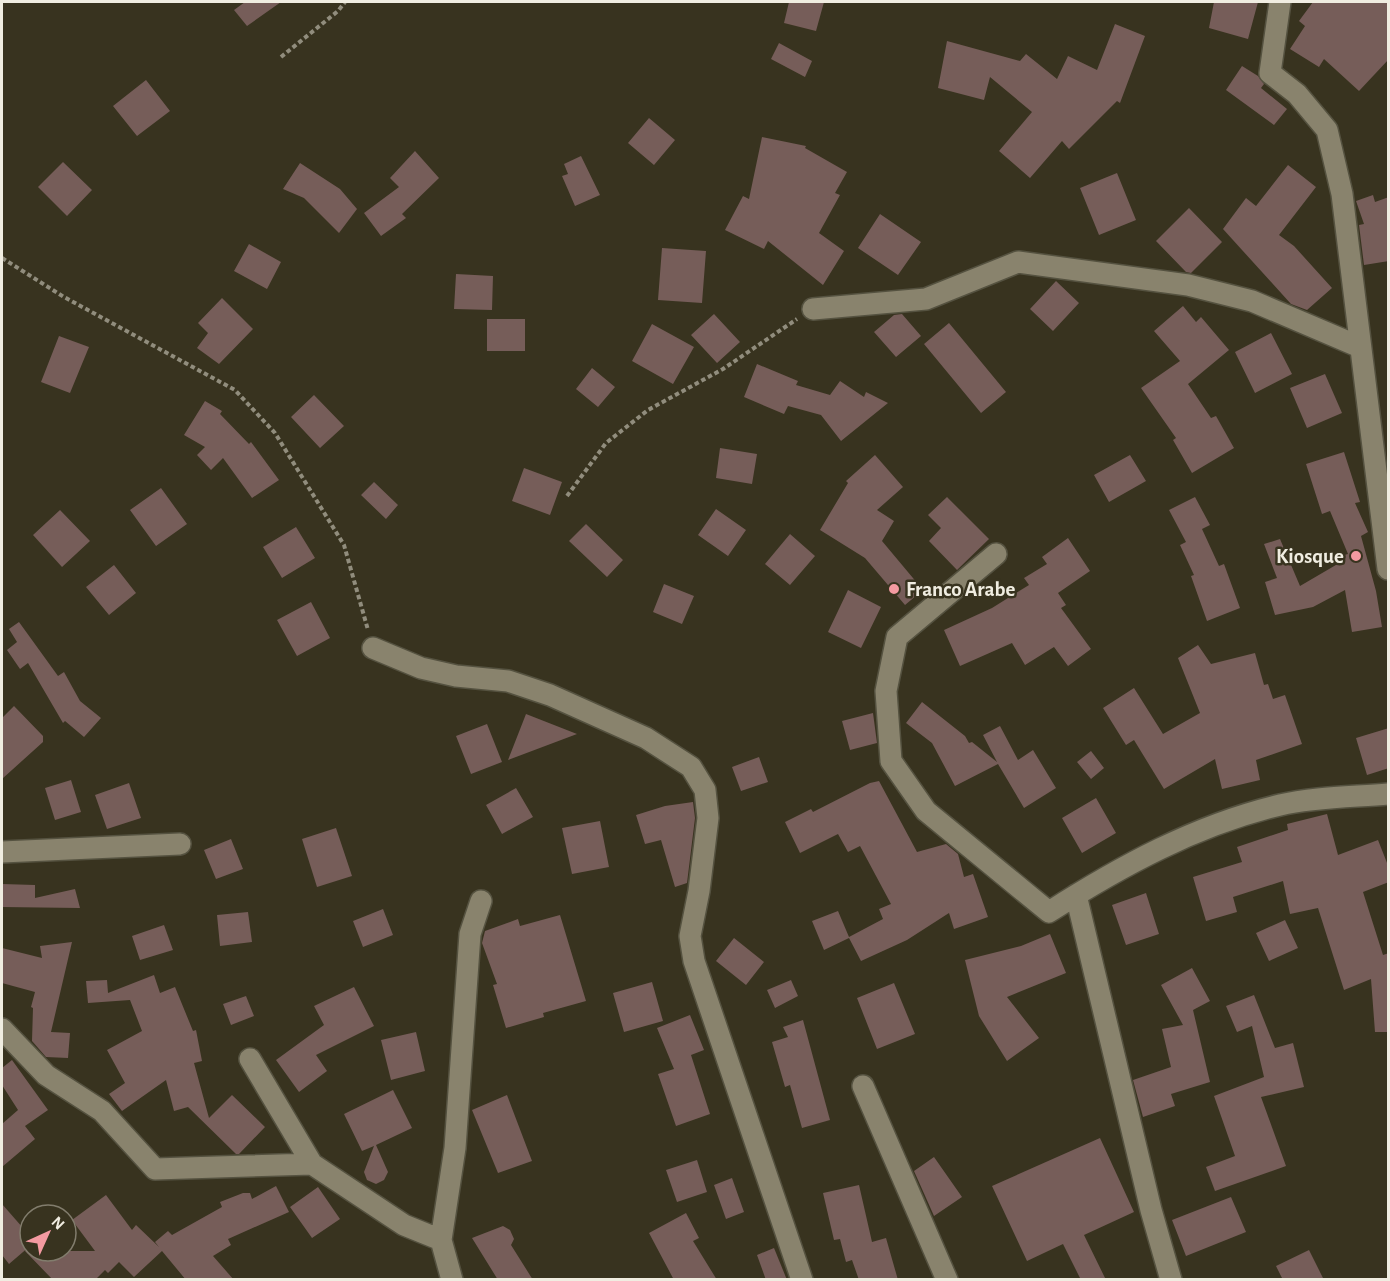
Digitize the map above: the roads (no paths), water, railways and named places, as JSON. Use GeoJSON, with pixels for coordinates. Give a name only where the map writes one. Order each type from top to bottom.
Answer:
{"type":"FeatureCollection","features":[{"type":"Feature","properties":{"kind":"street"},"geometry":{"type":"LineString","coordinates":[[1280,2],[1270,73],[1297,94],[1327,130],[1342,194],[1389,569]]}},
{"type":"Feature","properties":{"kind":"street"},"geometry":{"type":"LineString","coordinates":[[813,309],[926,299],[1018,262],[1188,285],[1252,301],[1360,347]]}},
{"type":"Feature","properties":{"kind":"street"},"geometry":{"type":"LineString","coordinates":[[996,554],[897,637],[886,691],[891,762],[926,811],[1049,912],[1112,872],[1190,834],[1281,805],[1389,794]]}},
{"type":"Feature","properties":{"kind":"street"},"geometry":{"type":"LineString","coordinates":[[373,648],[421,668],[456,676],[508,681],[550,695],[646,738],[691,767],[705,790],[708,818],[699,891],[690,936],[694,961],[802,1280]]}},
{"type":"Feature","properties":{"kind":"street"},"geometry":{"type":"LineString","coordinates":[[2,852],[180,844]]}},
{"type":"Feature","properties":{"kind":"street"},"geometry":{"type":"LineString","coordinates":[[1076,895],[1150,1210],[1171,1280]]}},
{"type":"Feature","properties":{"kind":"street"},"geometry":{"type":"LineString","coordinates":[[452,1280],[441,1240],[455,1148],[470,934],[481,901]]}},
{"type":"Feature","properties":{"kind":"street"},"geometry":{"type":"LineString","coordinates":[[2,1029],[46,1074],[102,1111],[155,1169],[312,1164]]}},
{"type":"Feature","properties":{"kind":"street"},"geometry":{"type":"LineString","coordinates":[[250,1059],[312,1164],[404,1225],[441,1240]]}},
{"type":"Feature","properties":{"kind":"street"},"geometry":{"type":"LineString","coordinates":[[862,1086],[947,1280]]}},
{"type":"Feature","properties":{"kind":"place","name":"Kiosque"},"geometry":{"type":"Point","coordinates":[1356,556]}},
{"type":"Feature","properties":{"kind":"place","name":"Franco Arabe"},"geometry":{"type":"Point","coordinates":[894,589]}}]}
